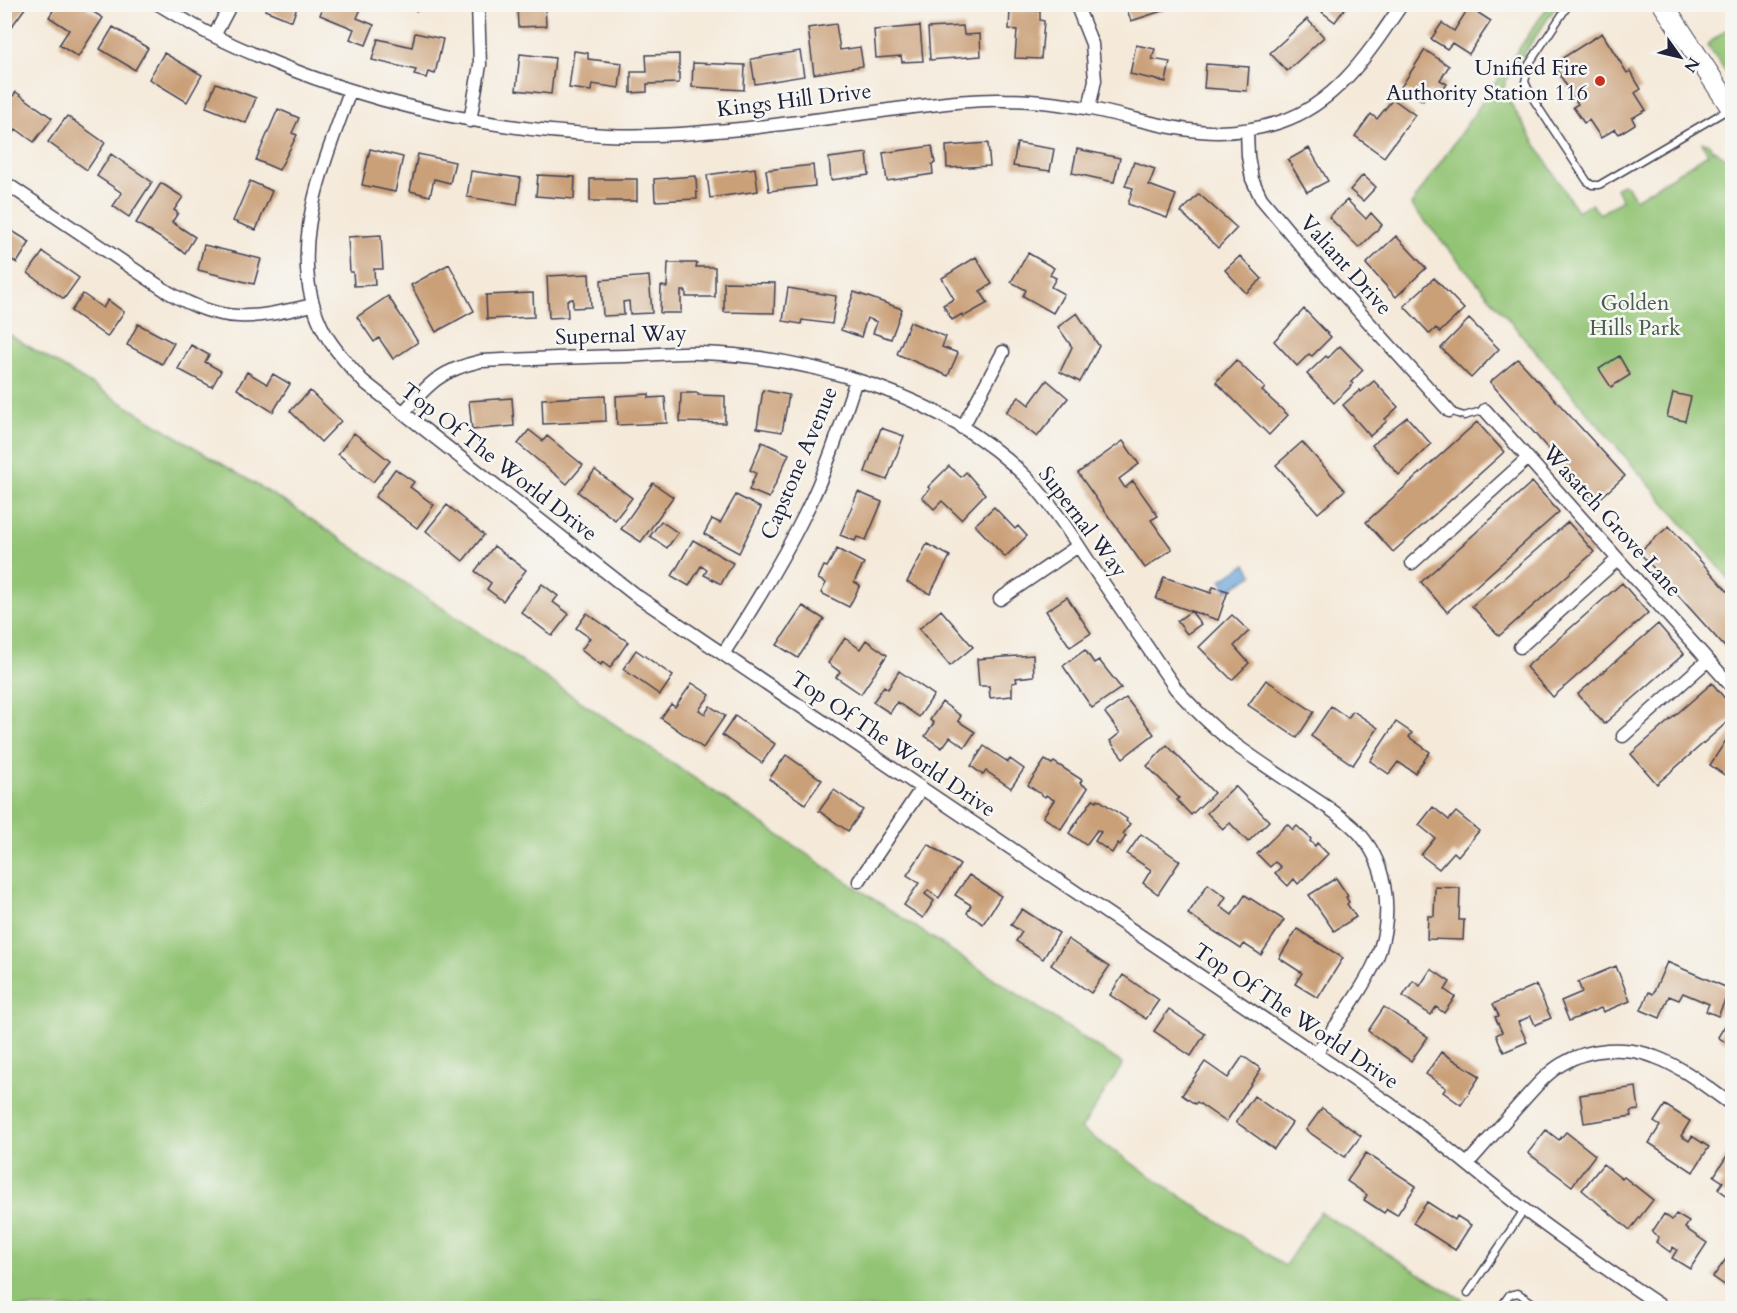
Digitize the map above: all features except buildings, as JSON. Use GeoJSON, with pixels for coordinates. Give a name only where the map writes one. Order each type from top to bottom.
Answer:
{"type":"FeatureCollection","features":[{"type":"Feature","properties":{"kind":"main road"},"geometry":{"type":"LineString","coordinates":[[1663,4],[1732,108]]}},
{"type":"Feature","properties":{"kind":"street","name":"Kings Hill Drive"},"geometry":{"type":"LineString","coordinates":[[158,4],[214,36],[281,66],[350,91],[470,121],[610,135],[677,134],[744,128],[960,101],[1004,100],[1089,109],[1175,129],[1211,133],[1247,131],[1283,121],[1316,105],[1345,81],[1369,53],[1402,4]]}},
{"type":"Feature","properties":{"kind":"street"},"geometry":{"type":"LineString","coordinates":[[214,36],[231,4]]}},
{"type":"Feature","properties":{"kind":"street"},"geometry":{"type":"LineString","coordinates":[[470,121],[480,65],[478,4]]}},
{"type":"Feature","properties":{"kind":"street"},"geometry":{"type":"LineString","coordinates":[[1076,4],[1092,44],[1095,80],[1089,109]]}},
{"type":"Feature","properties":{"kind":"street","name":"Top Of The World Drive"},"geometry":{"type":"LineString","coordinates":[[350,91],[311,210],[306,242],[313,305],[326,334],[343,359],[363,381],[627,588],[1413,1121],[1524,1210],[1664,1308]]}},
{"type":"Feature","properties":{"kind":"street","name":"Valiant Drive"},"geometry":{"type":"LineString","coordinates":[[1247,131],[1252,179],[1261,198],[1449,411]]}},
{"type":"Feature","properties":{"kind":"street"},"geometry":{"type":"LineString","coordinates":[[4,182],[168,292],[193,306],[219,315],[246,317],[273,314],[313,305]]}},
{"type":"Feature","properties":{"kind":"street"},"geometry":{"type":"LineString","coordinates":[[962,428],[1003,352]]}},
{"type":"Feature","properties":{"kind":"street","name":"Supernal Way"},"geometry":{"type":"LineString","coordinates":[[403,413],[439,376],[459,366],[481,361],[699,353],[751,357],[805,366],[856,380],[912,402],[962,428],[996,451],[1027,478],[1054,511],[1176,689],[1196,711],[1240,748],[1340,816],[1357,831],[1375,860],[1386,894],[1386,923],[1380,951],[1367,977],[1316,1054]]}},
{"type":"Feature","properties":{"kind":"street","name":"Capstone Avenue"},"geometry":{"type":"LineString","coordinates":[[723,654],[775,572],[806,512],[832,450],[856,380]]}},
{"type":"Feature","properties":{"kind":"street","name":"Wasatch Grove Lane"},"geometry":{"type":"LineString","coordinates":[[1485,410],[1732,687]]}},
{"type":"Feature","properties":{"kind":"street"},"geometry":{"type":"LineString","coordinates":[[1412,563],[1528,458]]}},
{"type":"Feature","properties":{"kind":"street"},"geometry":{"type":"LineString","coordinates":[[1000,599],[1078,546]]}},
{"type":"Feature","properties":{"kind":"street"},"geometry":{"type":"LineString","coordinates":[[1520,647],[1618,559]]}},
{"type":"Feature","properties":{"kind":"street"},"geometry":{"type":"LineString","coordinates":[[1623,736],[1708,660]]}},
{"type":"Feature","properties":{"kind":"street"},"geometry":{"type":"LineString","coordinates":[[859,881],[921,789]]}},
{"type":"Feature","properties":{"kind":"street"},"geometry":{"type":"LineString","coordinates":[[1468,1163],[1541,1081],[1561,1064],[1584,1054],[1609,1050],[1631,1051],[1653,1056],[1674,1066],[1732,1105]]}},
{"type":"Feature","properties":{"kind":"lane"},"geometry":{"type":"LineString","coordinates":[[1569,4],[1529,64],[1525,82],[1533,99],[1587,181],[1592,185],[1599,185],[1732,108]]}},
{"type":"Feature","properties":{"kind":"lane","name":"Wasatch Grove Lane"},"geometry":{"type":"LineString","coordinates":[[1449,411],[1464,416],[1485,410]]}},
{"type":"Feature","properties":{"kind":"lane"},"geometry":{"type":"LineString","coordinates":[[1468,1293],[1524,1210]]}},
{"type":"Feature","properties":{"kind":"lane"},"geometry":{"type":"LineString","coordinates":[[1500,1308],[1509,1295],[1518,1293],[1541,1308]]}},
{"type":"Feature","properties":{"kind":"green space","name":"Golden Hills Park"},"geometry":{"type":"Polygon","coordinates":[[[1549,5],[1557,5],[1505,81],[1504,93],[1577,211],[1591,204],[1600,214],[1622,200],[1616,189],[1622,184],[1626,185],[1636,199],[1708,154],[1702,142],[1708,143],[1713,151],[1732,162],[1732,582],[1411,205],[1549,5]]]}},
{"type":"Feature","properties":{"kind":"green space"},"geometry":{"type":"Polygon","coordinates":[[[1732,25],[1732,81],[1707,45],[1732,25]]]}},
{"type":"Feature","properties":{"kind":"green space"},"geometry":{"type":"Polygon","coordinates":[[[5,332],[293,507],[845,880],[1123,1064],[1081,1129],[1285,1266],[1320,1212],[1476,1308],[5,1308],[5,332]]]}},
{"type":"Feature","properties":{"kind":"water"},"geometry":{"type":"Polygon","coordinates":[[[1246,564],[1253,575],[1227,591],[1221,580],[1246,564]]]}},
{"type":"Feature","properties":{"kind":"place","name":"Unified Fire Authority Station 116"},"geometry":{"type":"Point","coordinates":[1600,81]}}]}
